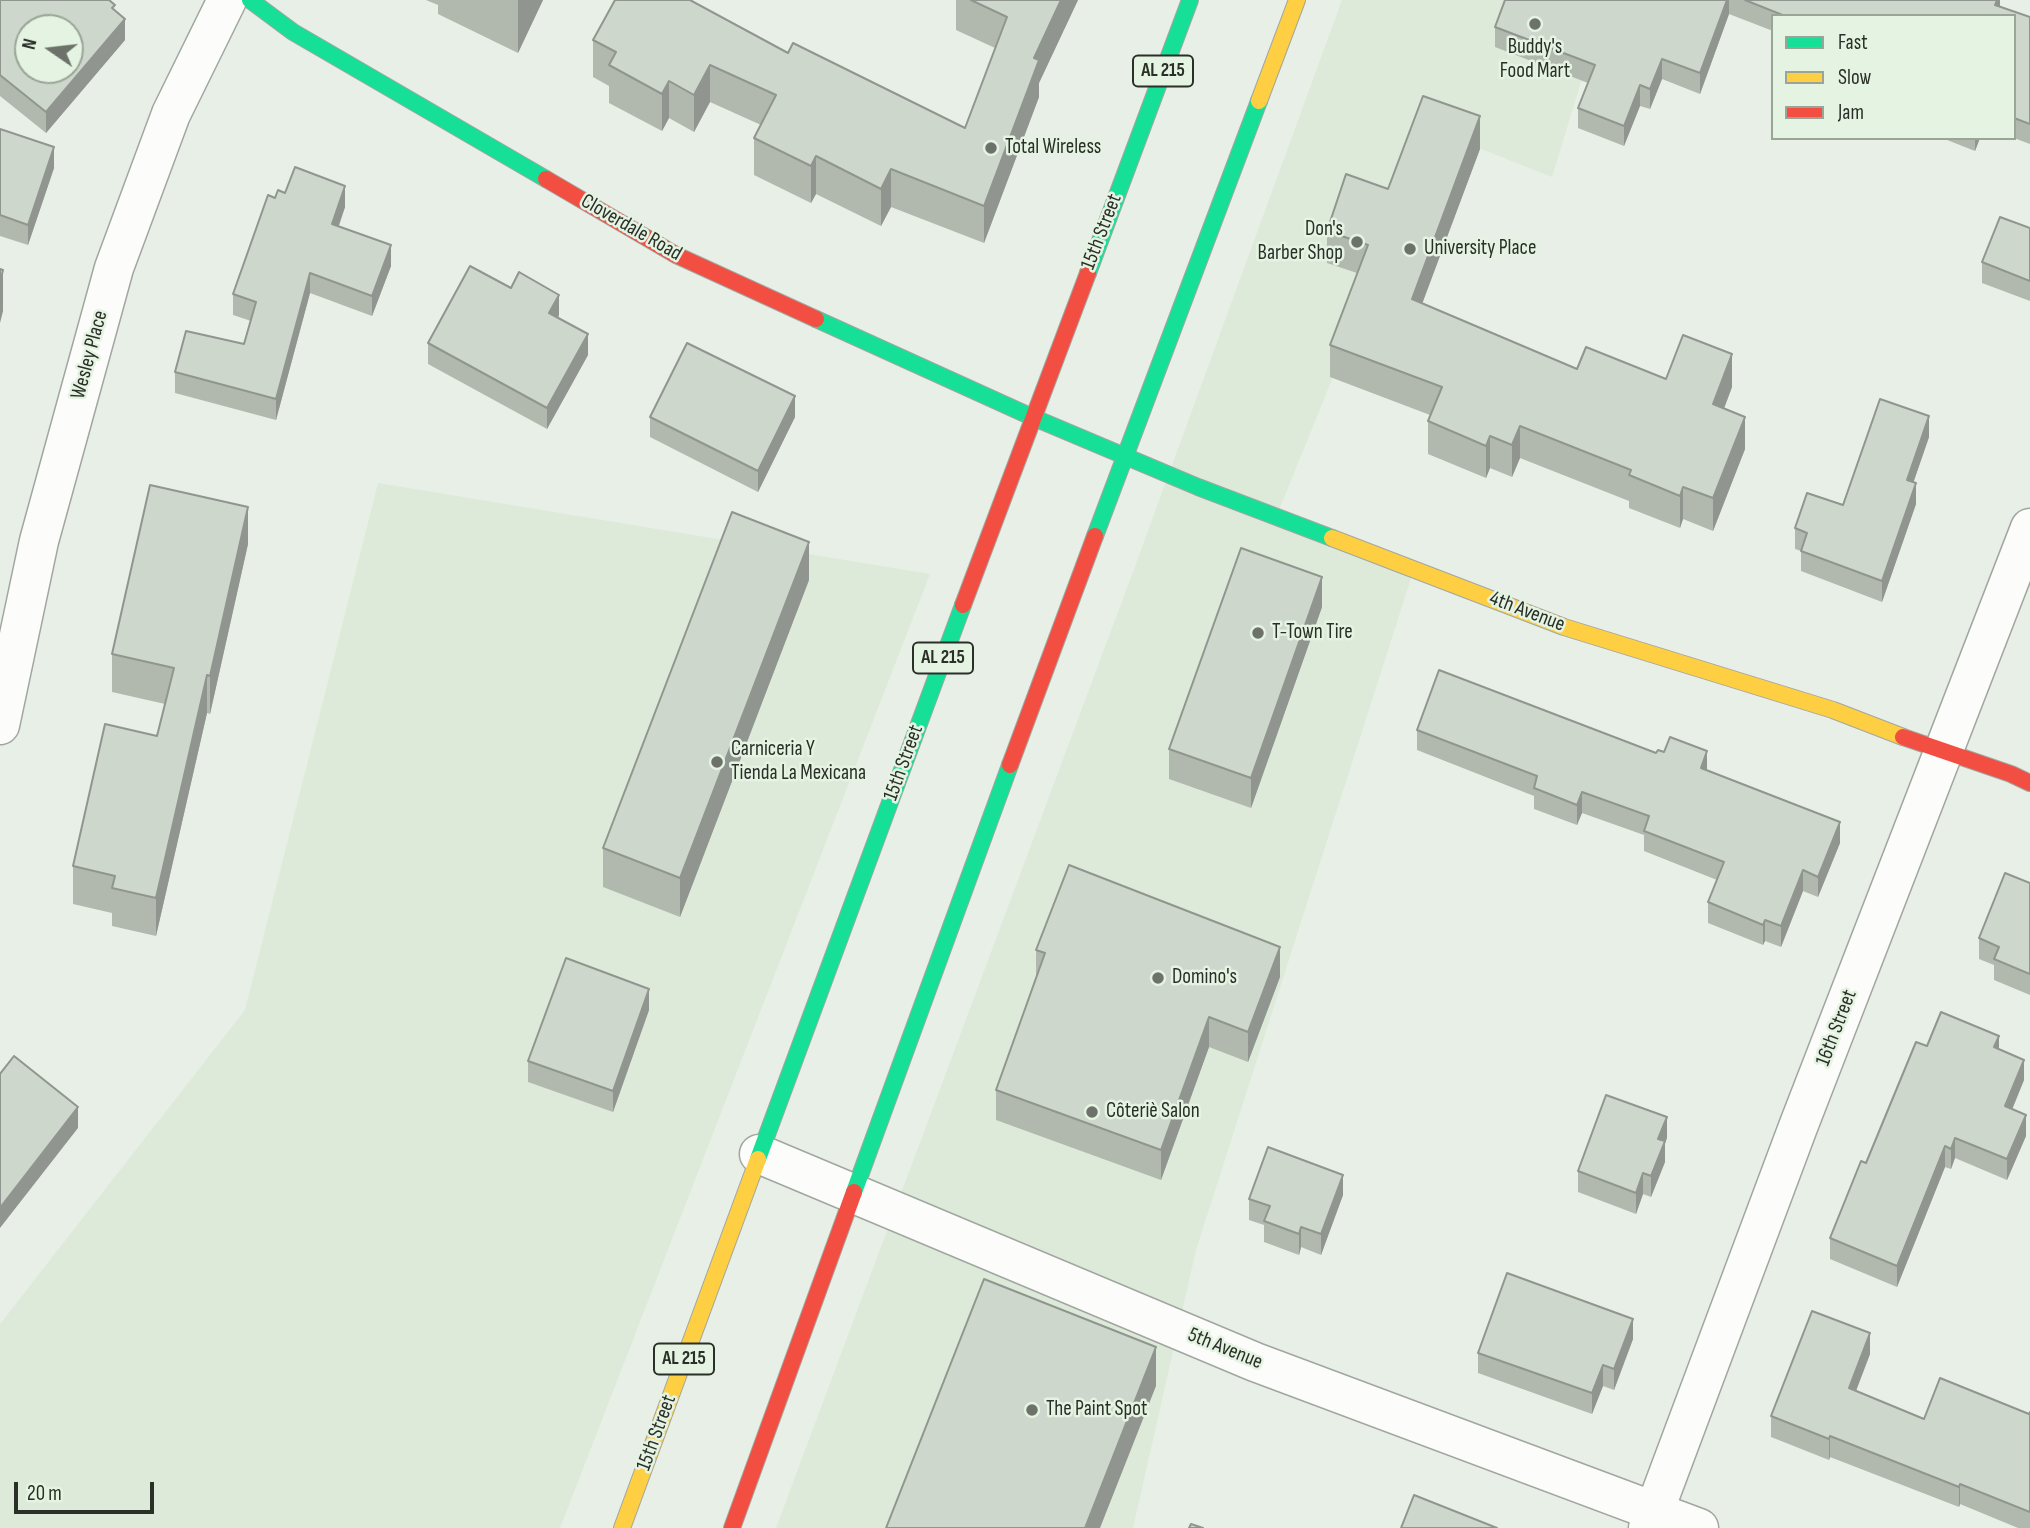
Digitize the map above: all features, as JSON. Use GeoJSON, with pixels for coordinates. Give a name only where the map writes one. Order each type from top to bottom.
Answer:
{"type":"FeatureCollection","features":[{"type":"Feature","properties":{"kind":"main road","name":"Cloverdale Road"},"geometry":{"type":"LineString","coordinates":[[250,0],[293,32],[676,256],[1032,417]]}},
{"type":"Feature","properties":{"kind":"main road","name":"15th Street"},"geometry":{"type":"LineString","coordinates":[[622,1528],[758,1154],[1190,0]]}},
{"type":"Feature","properties":{"kind":"main road"},"geometry":{"type":"LineString","coordinates":[[732,1528],[1124,456],[1297,0]]}},
{"type":"Feature","properties":{"kind":"main road","name":"4th Avenue"},"geometry":{"type":"LineString","coordinates":[[1032,417],[1124,456],[1564,627],[1833,710],[2030,783]]}},
{"type":"Feature","properties":{"kind":"street","name":"Wesley Place"},"geometry":{"type":"LineString","coordinates":[[0,725],[39,541],[114,268],[171,114],[227,0]]}},
{"type":"Feature","properties":{"kind":"street","name":"16th Street"},"geometry":{"type":"LineString","coordinates":[[1651,1519],[1798,1126],[1945,753],[2030,528]]}},
{"type":"Feature","properties":{"kind":"street","name":"5th Avenue"},"geometry":{"type":"LineString","coordinates":[[758,1154],[1255,1362],[1651,1519],[1699,1528]]}},
{"type":"Feature","properties":{"kind":"shaded area"},"geometry":{"type":"Polygon","coordinates":[[[1342,0],[1606,0],[1552,177],[1433,130],[1277,515],[1414,569],[1196,1250],[1133,1528],[776,1528],[1130,580],[1342,0]]]}},
{"type":"Feature","properties":{"kind":"shaded area"},"geometry":{"type":"Polygon","coordinates":[[[378,483],[930,574],[560,1528],[0,1528],[0,1324],[245,1010],[378,483]]]}},
{"type":"Feature","properties":{"kind":"building"},"geometry":{"type":"Polygon","coordinates":[[[0,0],[109,0],[115,5],[112,8],[125,19],[84,67],[84,14],[14,14],[14,84],[70,84],[46,112],[0,75],[0,0]]]}},
{"type":"Feature","properties":{"kind":"building"},"geometry":{"type":"Polygon","coordinates":[[[615,0],[690,0],[788,53],[793,43],[965,128],[1007,17],[971,0],[1061,0],[1034,58],[1039,60],[984,206],[891,169],[881,189],[816,156],[811,166],[754,138],[776,95],[710,65],[694,95],[669,81],[662,94],[609,65],[616,52],[593,40],[615,0]]]}},
{"type":"Feature","properties":{"kind":"building"},"geometry":{"type":"Polygon","coordinates":[[[1505,0],[1727,0],[1700,73],[1662,59],[1650,89],[1640,85],[1624,126],[1578,108],[1595,65],[1495,27],[1505,0]]]}},
{"type":"Feature","properties":{"kind":"building"},"geometry":{"type":"Polygon","coordinates":[[[1745,0],[1997,0],[1995,5],[2030,17],[2030,124],[2016,119],[2016,14],[1780,14],[1745,0]]]}},
{"type":"Feature","properties":{"kind":"building"},"geometry":{"type":"Polygon","coordinates":[[[1423,96],[1480,116],[1412,299],[1577,369],[1586,347],[1666,379],[1683,335],[1732,354],[1713,404],[1745,417],[1713,498],[1683,487],[1680,496],[1629,475],[1631,470],[1520,426],[1512,445],[1490,436],[1486,446],[1428,421],[1442,387],[1330,345],[1368,245],[1327,231],[1346,174],[1388,189],[1423,96]]]}},
{"type":"Feature","properties":{"kind":"building"},"geometry":{"type":"Polygon","coordinates":[[[0,129],[54,147],[28,225],[0,215],[0,129]]]}},
{"type":"Feature","properties":{"kind":"building"},"geometry":{"type":"Polygon","coordinates":[[[295,167],[345,186],[332,224],[391,245],[372,296],[310,273],[276,399],[175,372],[186,331],[244,344],[256,302],[233,294],[268,195],[275,198],[278,190],[285,193],[295,167]]]}},
{"type":"Feature","properties":{"kind":"building"},"geometry":{"type":"Polygon","coordinates":[[[2000,217],[2030,228],[2030,281],[1982,262],[2000,217]]]}},
{"type":"Feature","properties":{"kind":"building"},"geometry":{"type":"Polygon","coordinates":[[[470,266],[511,288],[519,272],[559,295],[549,313],[588,334],[547,408],[428,343],[470,266]]]}},
{"type":"Feature","properties":{"kind":"building"},"geometry":{"type":"Polygon","coordinates":[[[687,343],[795,396],[758,471],[650,417],[687,343]]]}},
{"type":"Feature","properties":{"kind":"building"},"geometry":{"type":"Polygon","coordinates":[[[1880,399],[1929,416],[1907,480],[1916,483],[1882,581],[1801,551],[1807,533],[1795,528],[1807,493],[1843,505],[1880,399]]]}},
{"type":"Feature","properties":{"kind":"building"},"geometry":{"type":"Polygon","coordinates":[[[150,485],[248,507],[156,898],[112,888],[115,876],[73,866],[105,724],[157,736],[174,668],[112,654],[150,485]]]}},
{"type":"Feature","properties":{"kind":"building"},"geometry":{"type":"Polygon","coordinates":[[[732,512],[809,542],[680,878],[603,848],[732,512]]]}},
{"type":"Feature","properties":{"kind":"building"},"geometry":{"type":"Polygon","coordinates":[[[1241,548],[1322,577],[1251,778],[1169,749],[1241,548]]]}},
{"type":"Feature","properties":{"kind":"building"},"geometry":{"type":"Polygon","coordinates":[[[1439,670],[1656,753],[1658,750],[1664,752],[1670,737],[1707,751],[1701,768],[1840,822],[1818,877],[1803,870],[1781,926],[1765,920],[1763,925],[1708,902],[1724,862],[1644,831],[1649,816],[1582,792],[1577,805],[1534,788],[1537,776],[1417,730],[1439,670]]]}},
{"type":"Feature","properties":{"kind":"building"},"geometry":{"type":"Polygon","coordinates":[[[1069,865],[1280,947],[1248,1032],[1209,1017],[1161,1150],[996,1090],[1045,953],[1036,950],[1069,865]]]}},
{"type":"Feature","properties":{"kind":"building"},"geometry":{"type":"Polygon","coordinates":[[[2005,873],[2030,883],[2030,974],[1994,959],[1999,947],[1979,938],[2005,873]]]}},
{"type":"Feature","properties":{"kind":"building"},"geometry":{"type":"Polygon","coordinates":[[[566,958],[649,989],[613,1091],[528,1061],[566,958]]]}},
{"type":"Feature","properties":{"kind":"building"},"geometry":{"type":"Polygon","coordinates":[[[1941,1012],[1999,1036],[1994,1047],[2024,1060],[2005,1106],[2026,1115],[2007,1159],[1955,1138],[1951,1149],[1945,1146],[1897,1266],[1830,1238],[1861,1161],[1866,1163],[1916,1042],[1927,1046],[1941,1012]]]}},
{"type":"Feature","properties":{"kind":"building"},"geometry":{"type":"Polygon","coordinates":[[[14,1056],[78,1107],[0,1208],[0,1074],[14,1056]]]}},
{"type":"Feature","properties":{"kind":"building"},"geometry":{"type":"Polygon","coordinates":[[[1606,1095],[1667,1117],[1658,1139],[1665,1141],[1651,1176],[1643,1173],[1636,1193],[1578,1171],[1606,1095]]]}},
{"type":"Feature","properties":{"kind":"building"},"geometry":{"type":"Polygon","coordinates":[[[1268,1147],[1343,1175],[1321,1234],[1301,1227],[1299,1234],[1264,1221],[1270,1206],[1249,1199],[1268,1147]]]}},
{"type":"Feature","properties":{"kind":"building"},"geometry":{"type":"Polygon","coordinates":[[[1507,1273],[1633,1319],[1614,1369],[1603,1365],[1592,1393],[1478,1353],[1507,1273]]]}},
{"type":"Feature","properties":{"kind":"building"},"geometry":{"type":"Polygon","coordinates":[[[984,1279],[1156,1347],[1085,1528],[886,1528],[984,1279]]]}},
{"type":"Feature","properties":{"kind":"building"},"geometry":{"type":"Polygon","coordinates":[[[1812,1311],[1870,1333],[1849,1388],[1924,1419],[1940,1378],[2029,1414],[2030,1412],[2030,1512],[1771,1416],[1812,1311]]]}},
{"type":"Feature","properties":{"kind":"building"},"geometry":{"type":"Polygon","coordinates":[[[1414,1495],[1497,1528],[1401,1528],[1414,1495]]]}},
{"type":"Feature","properties":{"kind":"traffic: fast"},"geometry":{"type":"LineString","coordinates":[[250,0],[293,32],[546,179]]}},
{"type":"Feature","properties":{"kind":"traffic: fast"},"geometry":{"type":"LineString","coordinates":[[1088,273],[1190,0]]}},
{"type":"Feature","properties":{"kind":"traffic: fast"},"geometry":{"type":"LineString","coordinates":[[1095,536],[1259,101]]}},
{"type":"Feature","properties":{"kind":"traffic: fast"},"geometry":{"type":"LineString","coordinates":[[816,319],[1032,417],[1198,487],[1332,538]]}},
{"type":"Feature","properties":{"kind":"traffic: fast"},"geometry":{"type":"LineString","coordinates":[[758,1159],[963,605]]}},
{"type":"Feature","properties":{"kind":"traffic: fast"},"geometry":{"type":"LineString","coordinates":[[854,1192],[1010,765]]}},
{"type":"Feature","properties":{"kind":"traffic: slow"},"geometry":{"type":"LineString","coordinates":[[1259,101],[1297,0]]}},
{"type":"Feature","properties":{"kind":"traffic: slow"},"geometry":{"type":"LineString","coordinates":[[1332,538],[1564,627],[1833,710],[1903,737]]}},
{"type":"Feature","properties":{"kind":"traffic: slow"},"geometry":{"type":"LineString","coordinates":[[622,1528],[758,1159]]}},
{"type":"Feature","properties":{"kind":"traffic: jam"},"geometry":{"type":"LineString","coordinates":[[546,179],[676,255],[816,319]]}},
{"type":"Feature","properties":{"kind":"traffic: jam"},"geometry":{"type":"LineString","coordinates":[[963,605],[1088,273]]}},
{"type":"Feature","properties":{"kind":"traffic: jam"},"geometry":{"type":"LineString","coordinates":[[1010,765],[1095,536]]}},
{"type":"Feature","properties":{"kind":"traffic: jam"},"geometry":{"type":"LineString","coordinates":[[1903,737],[2030,783]]}},
{"type":"Feature","properties":{"kind":"traffic: jam"},"geometry":{"type":"LineString","coordinates":[[732,1528],[854,1192]]}},
{"type":"Feature","properties":{"kind":"place","name":"Buddy's Food Mart"},"geometry":{"type":"Point","coordinates":[1535,24]}},
{"type":"Feature","properties":{"kind":"place","name":"Total Wireless"},"geometry":{"type":"Point","coordinates":[991,148]}},
{"type":"Feature","properties":{"kind":"place","name":"Don's Barber Shop"},"geometry":{"type":"Point","coordinates":[1357,242]}},
{"type":"Feature","properties":{"kind":"place","name":"University Place"},"geometry":{"type":"Point","coordinates":[1410,249]}},
{"type":"Feature","properties":{"kind":"place","name":"T-Town Tire"},"geometry":{"type":"Point","coordinates":[1258,633]}},
{"type":"Feature","properties":{"kind":"place","name":"Carniceria Y Tienda La Mexicana"},"geometry":{"type":"Point","coordinates":[717,762]}},
{"type":"Feature","properties":{"kind":"place","name":"Domino's"},"geometry":{"type":"Point","coordinates":[1158,978]}},
{"type":"Feature","properties":{"kind":"place","name":"Côteriè Salon"},"geometry":{"type":"Point","coordinates":[1092,1112]}},
{"type":"Feature","properties":{"kind":"place","name":"The Paint Spot"},"geometry":{"type":"Point","coordinates":[1032,1410]}}]}
